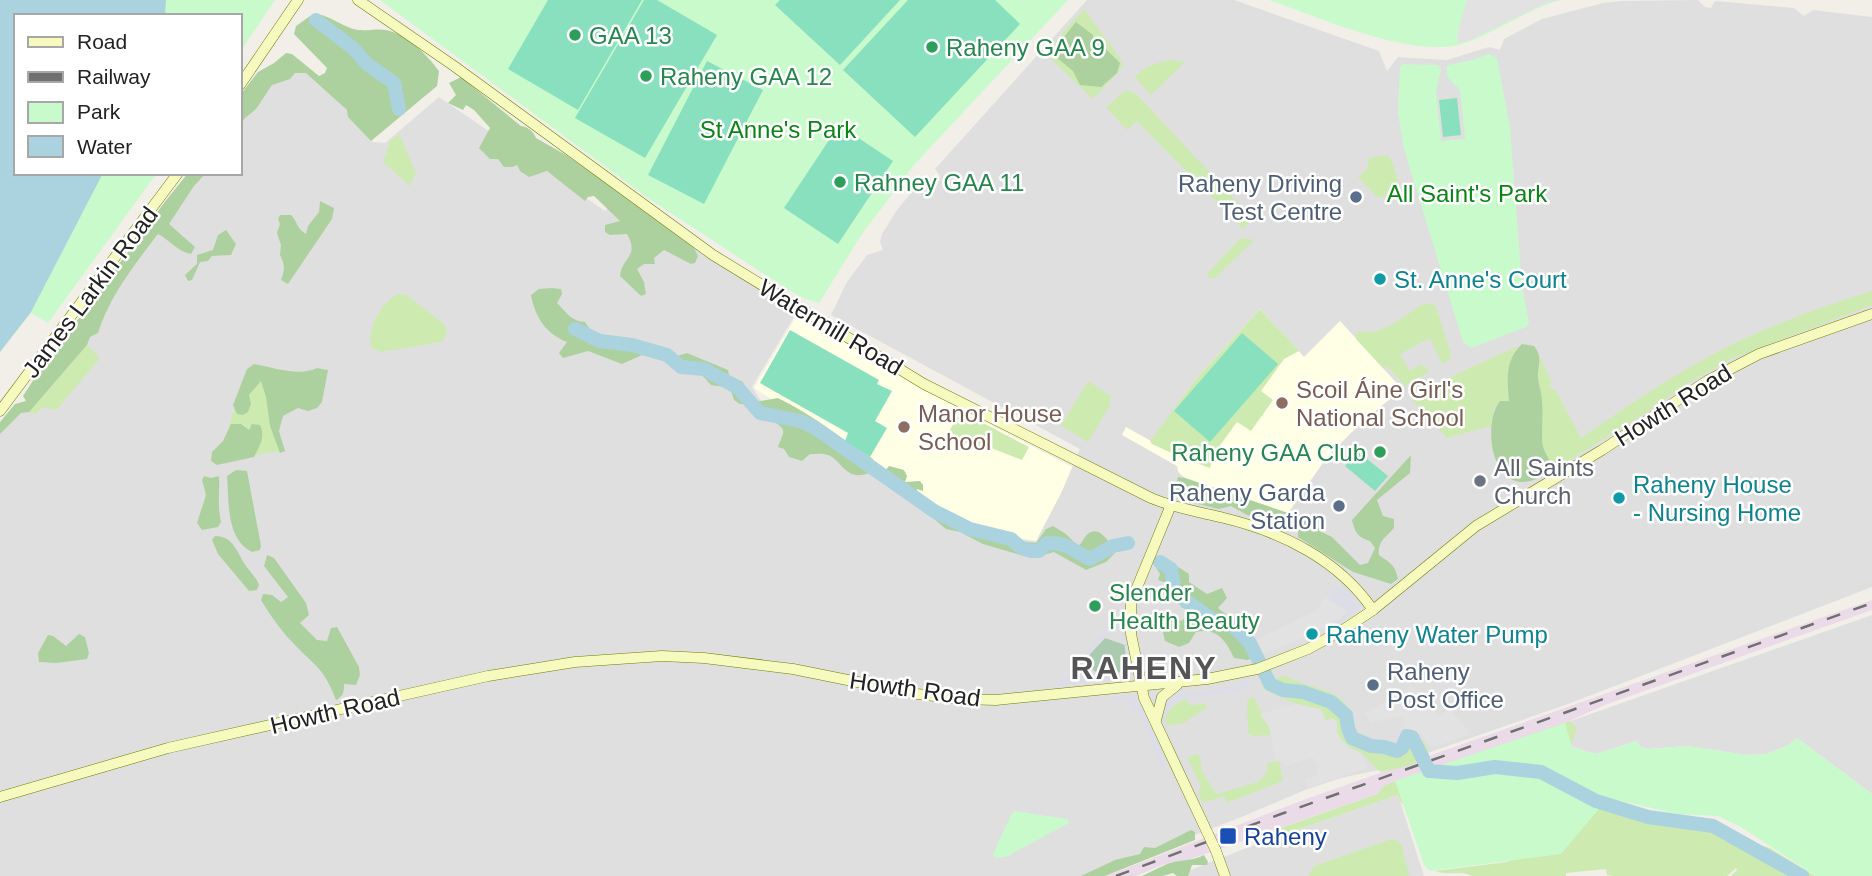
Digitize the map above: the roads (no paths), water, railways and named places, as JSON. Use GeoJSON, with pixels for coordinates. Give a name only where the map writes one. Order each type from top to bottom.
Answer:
{"type":"FeatureCollection","features":[{"type":"Feature","properties":{"kind":"main road"},"geometry":{"type":"LineString","coordinates":[[242,82],[298,0]]}},
{"type":"Feature","properties":{"kind":"main road","name":"Watermill Road"},"geometry":{"type":"LineString","coordinates":[[358,0],[454,66],[674,228],[813,317],[935,389],[1129,488],[1171,505],[1247,524],[1291,541],[1331,566],[1373,610]]}},
{"type":"Feature","properties":{"kind":"main road","name":"James Larkin Road"},"geometry":{"type":"LineString","coordinates":[[0,411],[177,175]]}},
{"type":"Feature","properties":{"kind":"main road","name":"Howth Road"},"geometry":{"type":"LineString","coordinates":[[0,797],[156,751],[488,676],[575,663],[662,656],[704,657],[793,669],[917,694],[961,699],[1010,700],[1191,681],[1262,667],[1325,641],[1373,610],[1476,526],[1602,450],[1705,382],[1759,354],[1872,314]]}},
{"type":"Feature","properties":{"kind":"main road"},"geometry":{"type":"LineString","coordinates":[[1171,505],[1130,605],[1131,634],[1141,685],[1157,728],[1226,876]]}},
{"type":"Feature","properties":{"kind":"main road"},"geometry":{"type":"LineString","coordinates":[[1157,728],[1157,711],[1161,697],[1171,688],[1191,681]]}},
{"type":"Feature","properties":{"kind":"water"},"geometry":{"type":"Polygon","coordinates":[[[0,0],[166,0],[165,14],[14,14],[14,175],[102,175],[31,312],[0,352],[0,0]]]}},
{"type":"Feature","properties":{"kind":"waterway"},"geometry":{"type":"LineString","coordinates":[[316,20],[353,48],[367,64],[394,83],[399,109]]}},
{"type":"Feature","properties":{"kind":"waterway"},"geometry":{"type":"LineString","coordinates":[[575,329],[600,341],[632,345],[667,355],[681,367],[704,369],[738,388],[760,413],[800,421],[814,427],[934,511],[970,529],[1011,539],[1020,547],[1031,551],[1039,551],[1047,543],[1060,544],[1090,559],[1113,546],[1128,543]]}},
{"type":"Feature","properties":{"kind":"waterway"},"geometry":{"type":"LineString","coordinates":[[1160,562],[1171,569],[1174,587],[1179,596],[1212,619],[1234,627],[1250,643],[1270,684],[1331,702],[1346,715],[1352,738],[1371,746],[1397,751],[1402,748],[1407,736],[1412,737],[1429,771],[1457,773],[1495,767],[1541,772],[1596,801],[1648,817],[1713,826],[1802,876]]}},
{"type":"Feature","properties":{"kind":"railway"},"geometry":{"type":"LineString","coordinates":[[1116,876],[1281,814],[1872,603]]}},
{"type":"Feature","properties":{"kind":"place","name":"GAA 13"},"geometry":{"type":"Point","coordinates":[575,35]}},
{"type":"Feature","properties":{"kind":"place","name":"Raheny GAA 9"},"geometry":{"type":"Point","coordinates":[932,47]}},
{"type":"Feature","properties":{"kind":"place","name":"Raheny GAA 12"},"geometry":{"type":"Point","coordinates":[646,76]}},
{"type":"Feature","properties":{"kind":"place","name":"Rahney GAA 11"},"geometry":{"type":"Point","coordinates":[840,182]}},
{"type":"Feature","properties":{"kind":"place","name":"Raheny Driving Test Centre"},"geometry":{"type":"Point","coordinates":[1356,197]}},
{"type":"Feature","properties":{"kind":"place","name":"St. Anne's Court"},"geometry":{"type":"Point","coordinates":[1380,279]}},
{"type":"Feature","properties":{"kind":"place","name":"Scoil Áine Girl's National School"},"geometry":{"type":"Point","coordinates":[1282,403]}},
{"type":"Feature","properties":{"kind":"place","name":"Manor House School"},"geometry":{"type":"Point","coordinates":[904,427]}},
{"type":"Feature","properties":{"kind":"place","name":"Raheny GAA Club"},"geometry":{"type":"Point","coordinates":[1380,452]}},
{"type":"Feature","properties":{"kind":"place","name":"All Saints Church"},"geometry":{"type":"Point","coordinates":[1480,481]}},
{"type":"Feature","properties":{"kind":"place","name":"Raheny House - Nursing Home"},"geometry":{"type":"Point","coordinates":[1619,498]}},
{"type":"Feature","properties":{"kind":"place","name":"Raheny Garda Station"},"geometry":{"type":"Point","coordinates":[1339,506]}},
{"type":"Feature","properties":{"kind":"place","name":"Slender Health Beauty"},"geometry":{"type":"Point","coordinates":[1095,606]}},
{"type":"Feature","properties":{"kind":"place","name":"Raheny Water Pump"},"geometry":{"type":"Point","coordinates":[1312,634]}},
{"type":"Feature","properties":{"kind":"place","name":"Raheny Post Office"},"geometry":{"type":"Point","coordinates":[1373,685]}},
{"type":"Feature","properties":{"kind":"place","name":"Raheny"},"geometry":{"type":"Point","coordinates":[1228,836]}},
{"type":"Feature","properties":{"kind":"district","name":"RAHENY"},"geometry":{"type":"Point","coordinates":[1144,668]}},
{"type":"Feature","properties":{"kind":"park label","name":"St Anne's Park"},"geometry":{"type":"Point","coordinates":[778,129]}},
{"type":"Feature","properties":{"kind":"park label","name":"All Saint's Park"},"geometry":{"type":"Point","coordinates":[1467,193]}}]}
